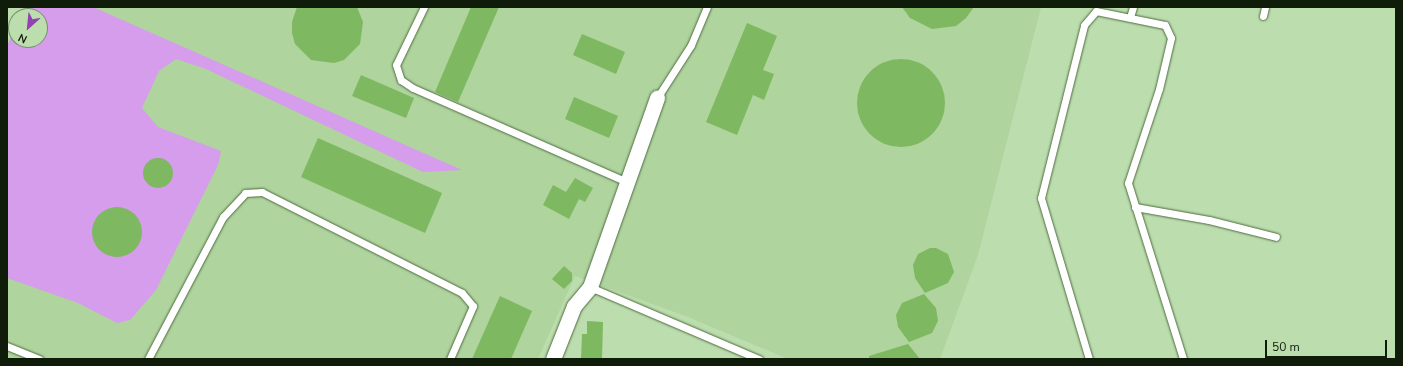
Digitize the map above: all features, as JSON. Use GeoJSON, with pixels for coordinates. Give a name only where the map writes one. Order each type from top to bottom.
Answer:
{"type":"FeatureCollection","features":[{"type":"Feature","properties":{"kind":"street"},"geometry":{"type":"LineString","coordinates":[[553,359],[574,306],[590,287],[657,98]]}},
{"type":"Feature","properties":{"kind":"lane"},"geometry":{"type":"LineString","coordinates":[[424,7],[396,65],[401,80],[413,88],[627,182]]}},
{"type":"Feature","properties":{"kind":"lane"},"geometry":{"type":"LineString","coordinates":[[657,98],[691,45],[707,7]]}},
{"type":"Feature","properties":{"kind":"lane"},"geometry":{"type":"LineString","coordinates":[[1130,17],[1133,7]]}},
{"type":"Feature","properties":{"kind":"lane"},"geometry":{"type":"LineString","coordinates":[[1263,16],[1265,7]]}},
{"type":"Feature","properties":{"kind":"lane"},"geometry":{"type":"LineString","coordinates":[[1090,359],[1041,198],[1084,26],[1096,11],[1165,25],[1171,38],[1159,89],[1128,183],[1183,359]]}},
{"type":"Feature","properties":{"kind":"lane"},"geometry":{"type":"LineString","coordinates":[[148,359],[223,217],[245,193],[262,192],[462,293],[473,306],[450,359]]}},
{"type":"Feature","properties":{"kind":"lane"},"geometry":{"type":"LineString","coordinates":[[1135,207],[1208,220],[1276,237]]}},
{"type":"Feature","properties":{"kind":"lane"},"geometry":{"type":"LineString","coordinates":[[590,287],[759,359]]}},
{"type":"Feature","properties":{"kind":"lane"},"geometry":{"type":"LineString","coordinates":[[7,346],[39,359]]}},
{"type":"Feature","properties":{"kind":"shaded area"},"geometry":{"type":"Polygon","coordinates":[[[93,7],[462,170],[423,172],[206,69],[176,59],[159,71],[142,108],[158,127],[221,151],[218,165],[156,290],[130,320],[117,323],[78,303],[7,278],[7,46],[8,44],[8,48],[48,48],[48,8],[24,8],[93,7]]]}},
{"type":"Feature","properties":{"kind":"shaded area"},"geometry":{"type":"Polygon","coordinates":[[[1041,7],[978,255],[940,359],[788,359],[688,317],[575,276],[538,359],[7,359],[7,46],[8,44],[8,48],[48,48],[48,8],[24,8],[1041,7]]]}},
{"type":"Feature","properties":{"kind":"building"},"geometry":{"type":"Polygon","coordinates":[[[297,7],[357,7],[363,22],[360,44],[344,60],[334,63],[311,60],[295,44],[292,33],[292,22],[297,7]]]}},
{"type":"Feature","properties":{"kind":"building"},"geometry":{"type":"Polygon","coordinates":[[[471,7],[499,7],[458,102],[435,92],[471,7]]]}},
{"type":"Feature","properties":{"kind":"building"},"geometry":{"type":"Polygon","coordinates":[[[902,7],[974,7],[966,18],[956,26],[932,29],[910,18],[902,7]]]}},
{"type":"Feature","properties":{"kind":"building"},"geometry":{"type":"Polygon","coordinates":[[[747,23],[777,36],[763,70],[774,74],[764,100],[753,95],[737,135],[706,122],[747,23]]]}},
{"type":"Feature","properties":{"kind":"building"},"geometry":{"type":"Polygon","coordinates":[[[582,34],[625,52],[616,74],[573,55],[582,34]]]}},
{"type":"Feature","properties":{"kind":"building"},"geometry":{"type":"Polygon","coordinates":[[[901,59],[918,62],[932,72],[942,86],[945,103],[942,120],[932,134],[918,144],[901,147],[884,144],[870,134],[860,120],[857,103],[860,86],[870,72],[884,62],[901,59]]]}},
{"type":"Feature","properties":{"kind":"building"},"geometry":{"type":"Polygon","coordinates":[[[361,75],[414,98],[406,118],[352,96],[361,75]]]}},
{"type":"Feature","properties":{"kind":"building"},"geometry":{"type":"Polygon","coordinates":[[[574,97],[618,116],[609,138],[565,119],[574,97]]]}},
{"type":"Feature","properties":{"kind":"building"},"geometry":{"type":"Polygon","coordinates":[[[318,138],[442,193],[425,233],[301,177],[318,138]]]}},
{"type":"Feature","properties":{"kind":"building"},"geometry":{"type":"Polygon","coordinates":[[[158,158],[168,163],[173,173],[168,183],[158,188],[148,183],[143,173],[148,163],[158,158]]]}},
{"type":"Feature","properties":{"kind":"building"},"geometry":{"type":"Polygon","coordinates":[[[575,178],[593,188],[585,202],[579,199],[569,219],[543,205],[553,185],[566,192],[575,178]]]}},
{"type":"Feature","properties":{"kind":"building"},"geometry":{"type":"Polygon","coordinates":[[[117,207],[127,209],[135,214],[140,222],[142,232],[140,242],[135,250],[127,255],[117,257],[107,255],[99,250],[94,242],[92,232],[94,222],[99,214],[107,209],[117,207]]]}},
{"type":"Feature","properties":{"kind":"building"},"geometry":{"type":"Polygon","coordinates":[[[930,248],[936,248],[948,254],[954,272],[948,283],[925,293],[915,278],[913,265],[918,254],[930,248]]]}},
{"type":"Feature","properties":{"kind":"building"},"geometry":{"type":"Polygon","coordinates":[[[564,266],[572,273],[572,281],[564,289],[552,279],[564,266]]]}},
{"type":"Feature","properties":{"kind":"building"},"geometry":{"type":"Polygon","coordinates":[[[924,294],[936,308],[938,321],[932,333],[909,342],[898,327],[896,315],[902,303],[924,294]]]}},
{"type":"Feature","properties":{"kind":"building"},"geometry":{"type":"Polygon","coordinates":[[[500,296],[532,311],[511,359],[472,359],[500,296]]]}},
{"type":"Feature","properties":{"kind":"building"},"geometry":{"type":"Polygon","coordinates":[[[587,321],[603,322],[602,359],[581,359],[582,334],[587,334],[587,321]]]}},
{"type":"Feature","properties":{"kind":"building"},"geometry":{"type":"Polygon","coordinates":[[[908,344],[920,359],[869,359],[869,356],[908,344]]]}}]}
